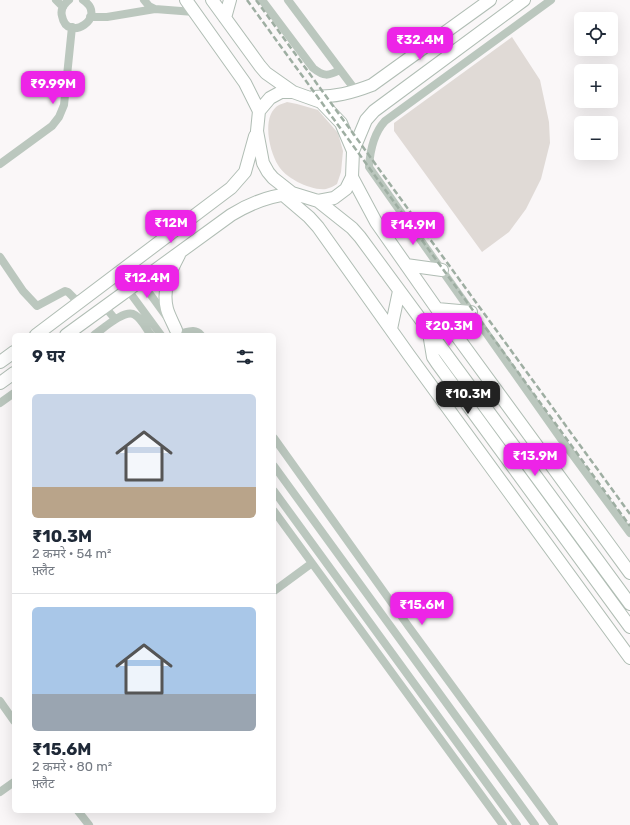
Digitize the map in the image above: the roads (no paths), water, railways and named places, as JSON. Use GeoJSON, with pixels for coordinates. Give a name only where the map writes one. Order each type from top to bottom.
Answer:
{"type":"FeatureCollection","features":[{"type":"Feature","properties":{"kind":"street"},"geometry":{"type":"LineString","coordinates":[[56,0],[63,7]]}},
{"type":"Feature","properties":{"kind":"street"},"geometry":{"type":"LineString","coordinates":[[69,0],[63,7],[62,17],[64,22],[72,28],[85,25],[90,17],[90,8],[83,0]]}},
{"type":"Feature","properties":{"kind":"street"},"geometry":{"type":"LineString","coordinates":[[144,0],[154,9]]}},
{"type":"Feature","properties":{"kind":"street"},"geometry":{"type":"LineString","coordinates":[[39,333],[230,188],[245,172],[257,131],[259,111],[245,83],[186,0]]}},
{"type":"Feature","properties":{"kind":"street"},"geometry":{"type":"LineString","coordinates":[[212,0],[260,66],[266,72],[293,92],[322,102],[341,123],[353,151]]}},
{"type":"Feature","properties":{"kind":"street"},"geometry":{"type":"LineString","coordinates":[[262,0],[313,68],[324,75],[330,75],[340,70]]}},
{"type":"Feature","properties":{"kind":"street"},"geometry":{"type":"LineString","coordinates":[[288,0],[356,91]]}},
{"type":"Feature","properties":{"kind":"street"},"geometry":{"type":"LineString","coordinates":[[308,97],[330,97],[356,91],[372,85],[490,0]]}},
{"type":"Feature","properties":{"kind":"street"},"geometry":{"type":"LineString","coordinates":[[69,333],[140,280],[231,215],[246,206],[273,196],[287,194],[318,200],[334,198],[346,189],[352,177],[353,151],[366,120],[374,111],[524,0]]}},
{"type":"Feature","properties":{"kind":"street"},"geometry":{"type":"LineString","coordinates":[[551,0],[385,121],[378,129],[369,167],[561,439],[630,533]]}},
{"type":"Feature","properties":{"kind":"street"},"geometry":{"type":"LineString","coordinates":[[225,18],[229,1]]}},
{"type":"Feature","properties":{"kind":"street"},"geometry":{"type":"LineString","coordinates":[[90,17],[108,17],[154,9],[194,12]]}},
{"type":"Feature","properties":{"kind":"street"},"geometry":{"type":"LineString","coordinates":[[0,164],[52,126],[59,117],[64,105],[72,28]]}},
{"type":"Feature","properties":{"kind":"street"},"geometry":{"type":"LineString","coordinates":[[259,111],[270,98],[281,92],[293,92]]}},
{"type":"Feature","properties":{"kind":"street"},"geometry":{"type":"LineString","coordinates":[[257,131],[262,163],[273,178],[318,227],[630,658]]}},
{"type":"Feature","properties":{"kind":"street"},"geometry":{"type":"LineString","coordinates":[[352,177],[376,222],[406,265],[630,573]]}},
{"type":"Feature","properties":{"kind":"street"},"geometry":{"type":"LineString","coordinates":[[318,200],[352,228],[630,604]]}},
{"type":"Feature","properties":{"kind":"street"},"geometry":{"type":"LineString","coordinates":[[178,333],[167,310],[165,293],[169,275],[180,252]]}},
{"type":"Feature","properties":{"kind":"street"},"geometry":{"type":"LineString","coordinates":[[0,257],[23,291],[37,306],[65,291],[79,303]]}},
{"type":"Feature","properties":{"kind":"street"},"geometry":{"type":"LineString","coordinates":[[129,265],[178,333]]}},
{"type":"Feature","properties":{"kind":"street"},"geometry":{"type":"LineString","coordinates":[[406,265],[442,270]]}},
{"type":"Feature","properties":{"kind":"street"},"geometry":{"type":"LineString","coordinates":[[117,275],[160,333]]}},
{"type":"Feature","properties":{"kind":"street"},"geometry":{"type":"LineString","coordinates":[[391,329],[399,291]]}},
{"type":"Feature","properties":{"kind":"street"},"geometry":{"type":"LineString","coordinates":[[105,307],[115,319]]}},
{"type":"Feature","properties":{"kind":"street"},"geometry":{"type":"LineString","coordinates":[[437,309],[471,312]]}},
{"type":"Feature","properties":{"kind":"street"},"geometry":{"type":"LineString","coordinates":[[97,333],[115,319],[131,313],[139,318],[150,333]]}},
{"type":"Feature","properties":{"kind":"street"},"geometry":{"type":"LineString","coordinates":[[178,333],[194,330],[199,333]]}},
{"type":"Feature","properties":{"kind":"street"},"geometry":{"type":"LineString","coordinates":[[429,332],[433,357],[437,363],[630,627]]}},
{"type":"Feature","properties":{"kind":"street"},"geometry":{"type":"LineString","coordinates":[[0,362],[12,353]]}},
{"type":"Feature","properties":{"kind":"street"},"geometry":{"type":"LineString","coordinates":[[0,383],[12,374]]}},
{"type":"Feature","properties":{"kind":"street"},"geometry":{"type":"LineString","coordinates":[[0,403],[12,394]]}},
{"type":"Feature","properties":{"kind":"street"},"geometry":{"type":"LineString","coordinates":[[276,441],[554,825]]}},
{"type":"Feature","properties":{"kind":"street"},"geometry":{"type":"LineString","coordinates":[[276,469],[535,825]]}},
{"type":"Feature","properties":{"kind":"street"},"geometry":{"type":"LineString","coordinates":[[276,494],[517,825]]}},
{"type":"Feature","properties":{"kind":"street"},"geometry":{"type":"LineString","coordinates":[[276,515],[503,825]]}},
{"type":"Feature","properties":{"kind":"street"},"geometry":{"type":"LineString","coordinates":[[276,590],[312,563]]}},
{"type":"Feature","properties":{"kind":"street"},"geometry":{"type":"LineString","coordinates":[[0,702],[12,718]]}},
{"type":"Feature","properties":{"kind":"street"},"geometry":{"type":"LineString","coordinates":[[0,792],[12,783]]}},
{"type":"Feature","properties":{"kind":"street"},"geometry":{"type":"LineString","coordinates":[[80,813],[89,825]]}},
{"type":"Feature","properties":{"kind":"railway"},"geometry":{"type":"LineString","coordinates":[[247,0],[630,526]]}},
{"type":"Feature","properties":{"kind":"railway"},"geometry":{"type":"LineString","coordinates":[[256,0],[630,514]]}}]}
